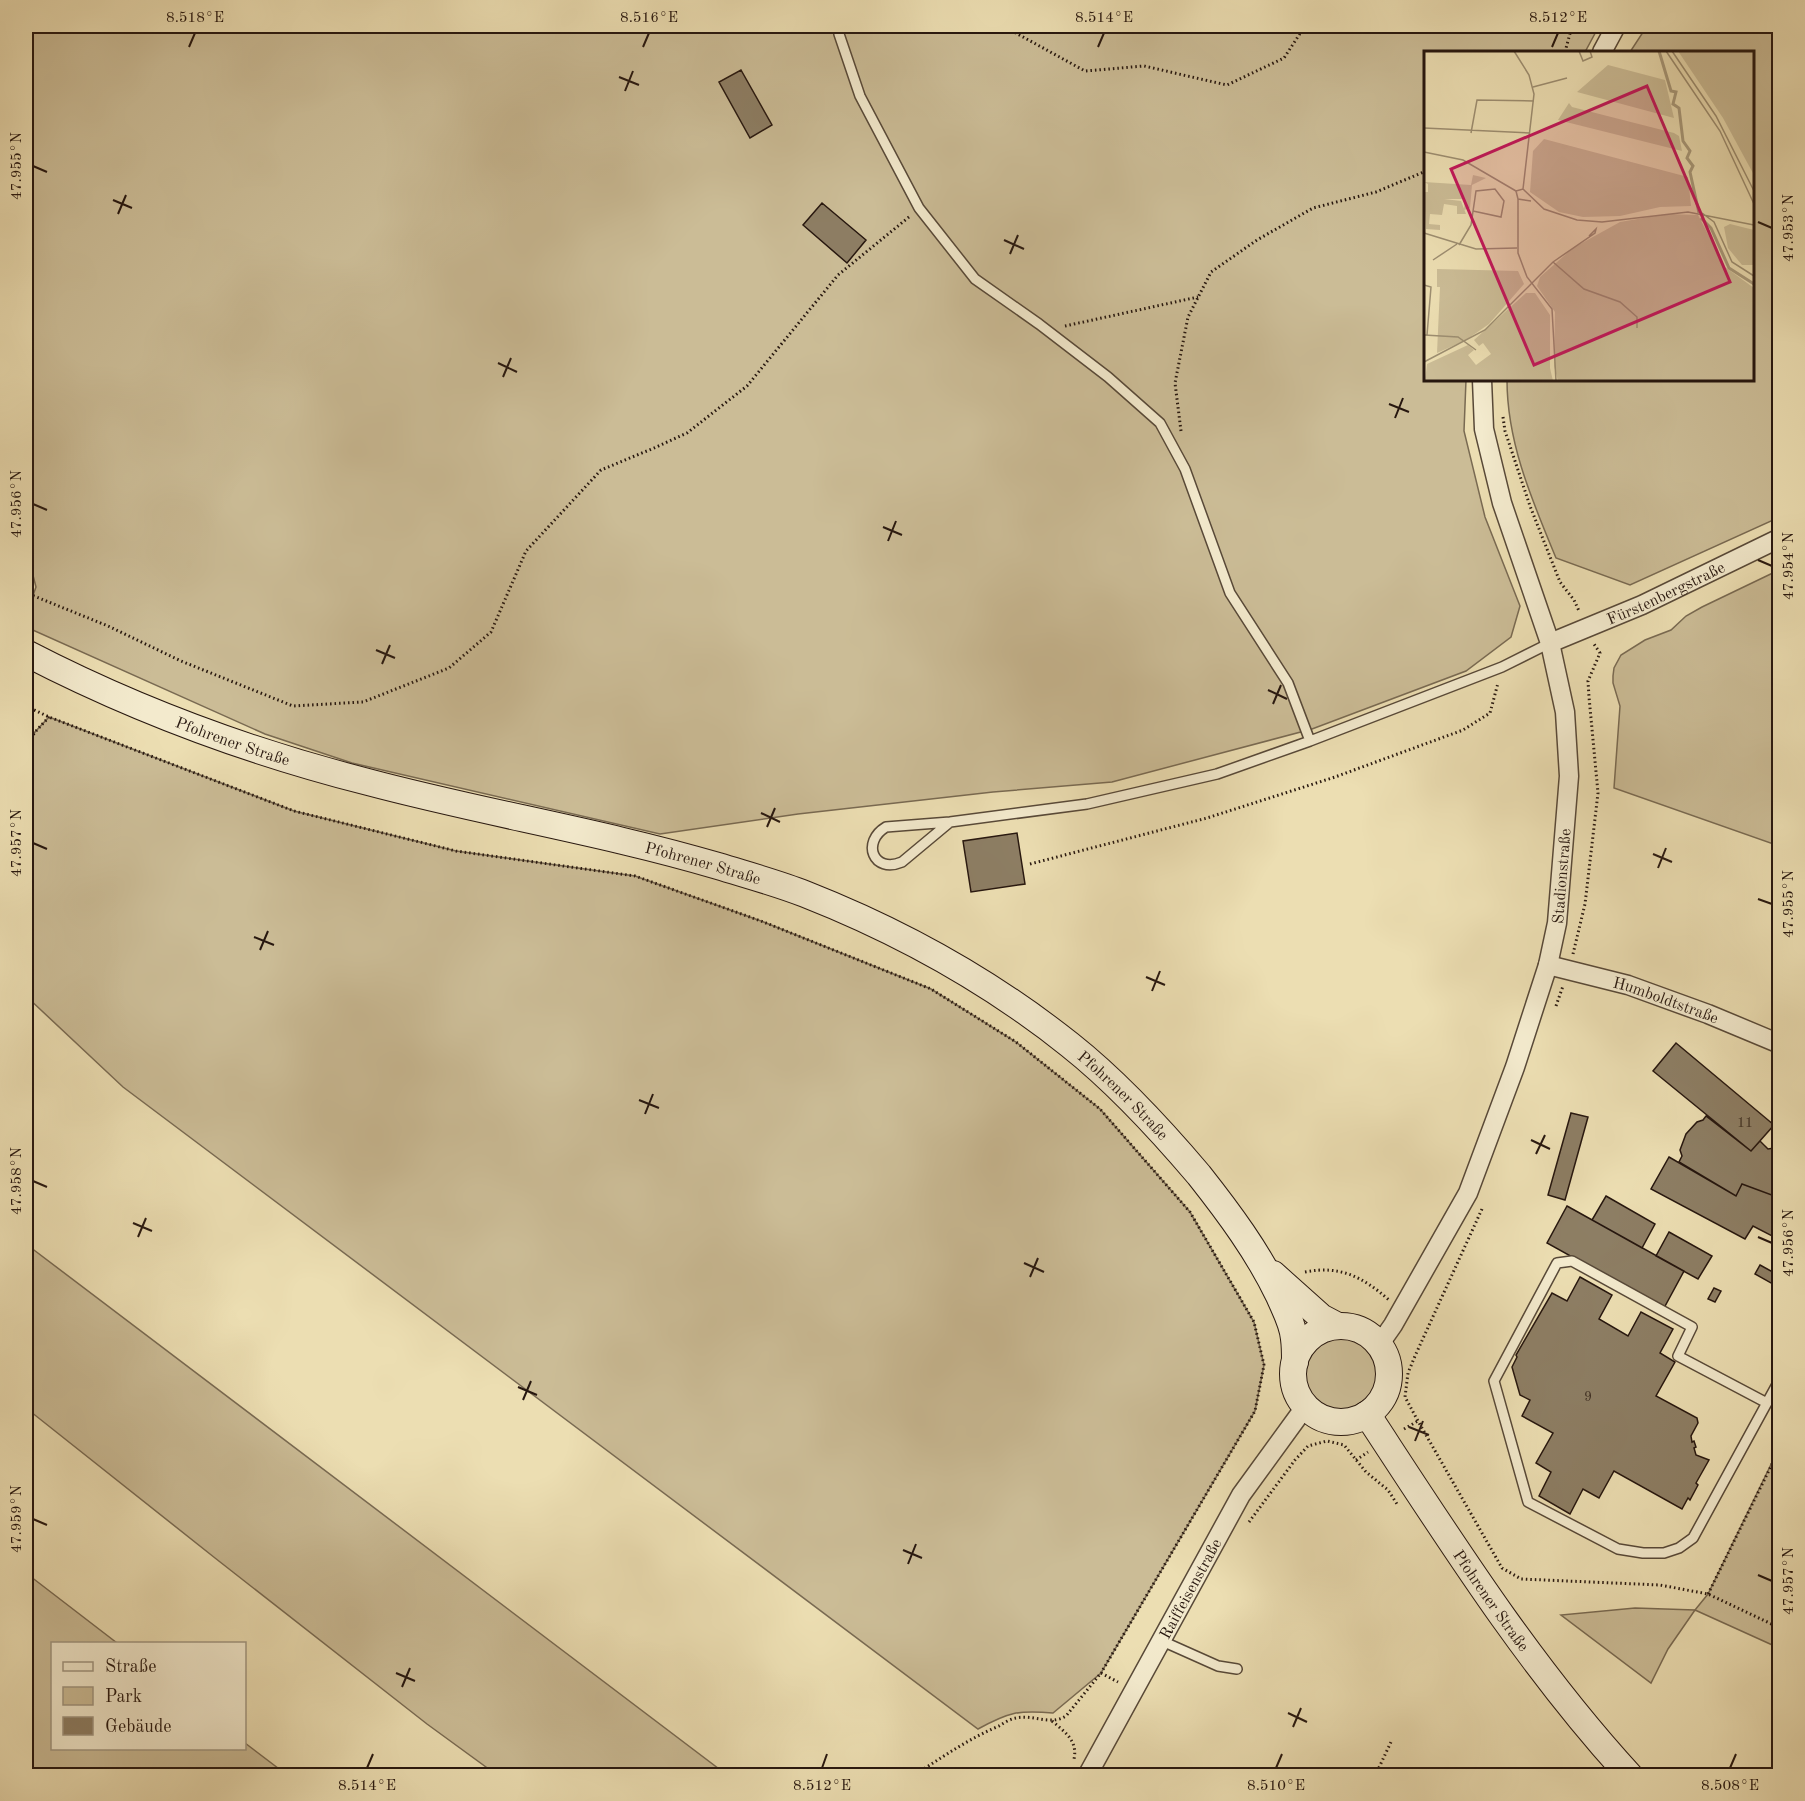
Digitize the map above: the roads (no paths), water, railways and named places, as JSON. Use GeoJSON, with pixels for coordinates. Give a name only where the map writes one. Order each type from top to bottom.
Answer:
{"type":"FeatureCollection","features":[{"type":"Feature","properties":{"kind":"main road","name":"Pfohrener Straße"},"geometry":{"type":"LineString","coordinates":[[26,653],[112,694],[186,724],[308,766],[371,783],[606,836],[703,862],[802,892],[896,934],[986,986],[1071,1045],[1143,1112],[1177,1149],[1273,1274],[1321,1317],[1338,1326]]}},
{"type":"Feature","properties":{"kind":"main road","name":"Pfohrener Straße"},"geometry":{"type":"LineString","coordinates":[[1273,1274],[1294,1337],[1295,1362]]}},
{"type":"Feature","properties":{"kind":"main road"},"geometry":{"type":"LineString","coordinates":[[1338,1326],[1354,1328],[1368,1334],[1379,1345],[1387,1359],[1389,1374],[1386,1390],[1379,1404],[1367,1414],[1353,1420],[1338,1422],[1323,1418],[1305,1407],[1294,1380],[1295,1362],[1300,1348],[1311,1337],[1323,1329],[1338,1326]]}},
{"type":"Feature","properties":{"kind":"main road","name":"Pfohrener Straße"},"geometry":{"type":"LineString","coordinates":[[1367,1414],[1529,1655],[1595,1738],[1630,1776]]}},
{"type":"Feature","properties":{"kind":"street"},"geometry":{"type":"LineString","coordinates":[[1603,51],[1616,26]]}},
{"type":"Feature","properties":{"kind":"street","name":"Stadionstraße"},"geometry":{"type":"LineString","coordinates":[[1379,1345],[1402,1310],[1468,1193],[1515,1067],[1548,965],[1557,923],[1569,776],[1564,712],[1550,644],[1494,471],[1484,429],[1482,381]]}},
{"type":"Feature","properties":{"kind":"street","name":"Fürstenbergstraße"},"geometry":{"type":"LineString","coordinates":[[1550,644],[1642,605],[1779,538]]}},
{"type":"Feature","properties":{"kind":"street","name":"Humboldtstraße"},"geometry":{"type":"LineString","coordinates":[[1548,965],[1628,985],[1708,1014],[1779,1044]]}},
{"type":"Feature","properties":{"kind":"street","name":"Raiffeisenstraße"},"geometry":{"type":"LineString","coordinates":[[1087,1776],[1241,1495],[1305,1407]]}},
{"type":"Feature","properties":{"kind":"lane"},"geometry":{"type":"LineString","coordinates":[[843,26],[839,34],[860,96],[919,208],[975,279],[1108,377],[1160,423],[1185,469],[1230,593],[1288,683],[1310,741]]}},
{"type":"Feature","properties":{"kind":"lane"},"geometry":{"type":"LineString","coordinates":[[950,822],[902,862],[886,864],[877,860],[873,855],[874,840],[879,831],[886,827],[950,822],[1087,804],[1217,774],[1502,667],[1550,644]]}},
{"type":"Feature","properties":{"kind":"lane"},"geometry":{"type":"LineString","coordinates":[[1767,1403],[1678,1356],[1692,1327],[1572,1261],[1557,1263],[1494,1381],[1528,1503],[1618,1549],[1643,1553],[1665,1553],[1679,1548],[1693,1538],[1767,1403],[1779,1379]]}},
{"type":"Feature","properties":{"kind":"lane"},"geometry":{"type":"LineString","coordinates":[[1162,1641],[1218,1666],[1237,1670]]}}]}
